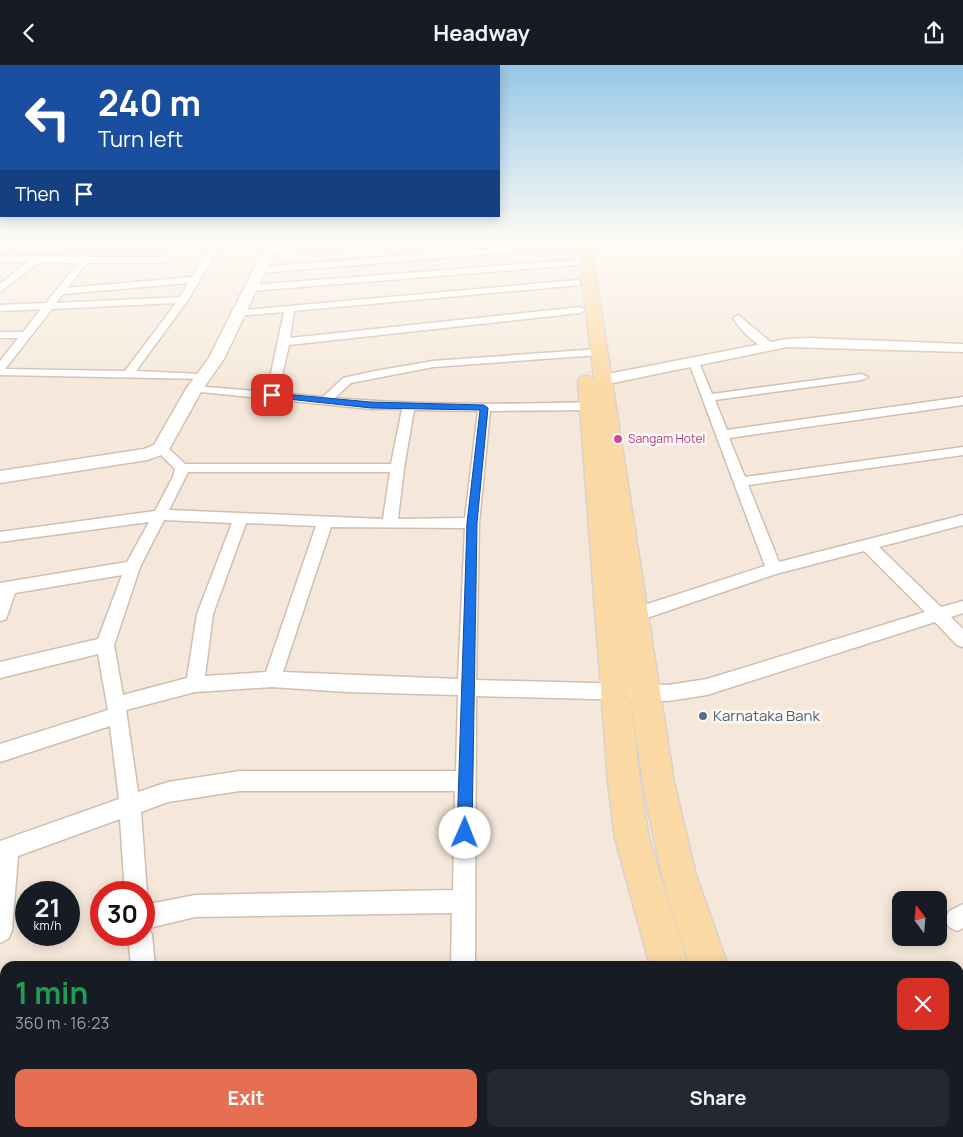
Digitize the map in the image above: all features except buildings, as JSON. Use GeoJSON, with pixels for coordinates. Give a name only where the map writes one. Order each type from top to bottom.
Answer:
{"type":"FeatureCollection","features":[{"type":"Feature","properties":{"kind":"main road"},"geometry":{"type":"LineString","coordinates":[[579,290],[580,310],[592,353],[603,380],[598,406],[635,615],[669,843],[697,937],[707,961]]}},
{"type":"Feature","properties":{"kind":"main road"},"geometry":{"type":"LineString","coordinates":[[583,290],[598,406],[616,691],[624,782],[632,837],[667,961]]}},
{"type":"Feature","properties":{"kind":"street"},"geometry":{"type":"LineString","coordinates":[[0,368],[58,292],[80,290]]}},
{"type":"Feature","properties":{"kind":"street"},"geometry":{"type":"LineString","coordinates":[[128,374],[188,290]]}},
{"type":"Feature","properties":{"kind":"street"},"geometry":{"type":"LineString","coordinates":[[0,477],[147,454],[161,449],[198,383],[216,359],[249,290]]}},
{"type":"Feature","properties":{"kind":"street"},"geometry":{"type":"LineString","coordinates":[[238,313],[290,308],[388,290]]}},
{"type":"Feature","properties":{"kind":"street"},"geometry":{"type":"LineString","coordinates":[[0,308],[46,308],[183,300]]}},
{"type":"Feature","properties":{"kind":"street"},"geometry":{"type":"LineString","coordinates":[[272,395],[290,308]]}},
{"type":"Feature","properties":{"kind":"street"},"geometry":{"type":"LineString","coordinates":[[284,343],[580,310]]}},
{"type":"Feature","properties":{"kind":"street"},"geometry":{"type":"LineString","coordinates":[[738,318],[743,326],[769,346]]}},
{"type":"Feature","properties":{"kind":"street"},"geometry":{"type":"LineString","coordinates":[[0,335],[26,335]]}},
{"type":"Feature","properties":{"kind":"street"},"geometry":{"type":"LineString","coordinates":[[603,380],[692,360],[769,346],[809,342],[963,348]]}},
{"type":"Feature","properties":{"kind":"street"},"geometry":{"type":"LineString","coordinates":[[327,400],[347,380],[385,372],[433,364],[592,353]]}},
{"type":"Feature","properties":{"kind":"street"},"geometry":{"type":"LineString","coordinates":[[692,360],[774,569]]}},
{"type":"Feature","properties":{"kind":"street"},"geometry":{"type":"LineString","coordinates":[[0,372],[128,374],[272,395],[409,406],[484,408],[598,406]]}},
{"type":"Feature","properties":{"kind":"street"},"geometry":{"type":"LineString","coordinates":[[707,398],[862,377]]}},
{"type":"Feature","properties":{"kind":"street"},"geometry":{"type":"LineString","coordinates":[[721,435],[963,401]]}},
{"type":"Feature","properties":{"kind":"street"},"geometry":{"type":"LineString","coordinates":[[390,524],[397,468],[409,406]]}},
{"type":"Feature","properties":{"kind":"street"},"geometry":{"type":"LineString","coordinates":[[464,961],[467,689],[472,523],[484,408]]}},
{"type":"Feature","properties":{"kind":"street"},"geometry":{"type":"LineString","coordinates":[[161,449],[182,468],[397,468]]}},
{"type":"Feature","properties":{"kind":"street"},"geometry":{"type":"LineString","coordinates":[[740,482],[963,451]]}},
{"type":"Feature","properties":{"kind":"street"},"geometry":{"type":"LineString","coordinates":[[135,881],[130,806],[117,710],[105,645],[132,567],[180,477],[182,468]]}},
{"type":"Feature","properties":{"kind":"street"},"geometry":{"type":"LineString","coordinates":[[0,537],[160,515],[390,524],[472,523]]}},
{"type":"Feature","properties":{"kind":"street"},"geometry":{"type":"LineString","coordinates":[[195,684],[204,614],[241,518]]}},
{"type":"Feature","properties":{"kind":"street"},"geometry":{"type":"LineString","coordinates":[[635,615],[774,569],[963,520]]}},
{"type":"Feature","properties":{"kind":"street"},"geometry":{"type":"LineString","coordinates":[[272,679],[325,522]]}},
{"type":"Feature","properties":{"kind":"street"},"geometry":{"type":"LineString","coordinates":[[867,545],[963,641]]}},
{"type":"Feature","properties":{"kind":"street"},"geometry":{"type":"LineString","coordinates":[[0,614],[4,589],[132,567]]}},
{"type":"Feature","properties":{"kind":"street"},"geometry":{"type":"LineString","coordinates":[[0,753],[117,710],[195,684],[272,679],[467,689],[646,691],[668,693],[707,687],[963,607]]}},
{"type":"Feature","properties":{"kind":"street"},"geometry":{"type":"LineString","coordinates":[[0,670],[105,645]]}},
{"type":"Feature","properties":{"kind":"street"},"geometry":{"type":"LineString","coordinates":[[0,931],[4,850],[168,792],[240,781],[466,781]]}},
{"type":"Feature","properties":{"kind":"street"},"geometry":{"type":"LineString","coordinates":[[155,915],[195,906],[464,901]]}},
{"type":"Feature","properties":{"kind":"street"},"geometry":{"type":"LineString","coordinates":[[141,946],[143,961]]}},
{"type":"Feature","properties":{"kind":"shaded area"},"geometry":{"type":"Polygon","coordinates":[[[0,290],[963,290],[963,961],[0,961],[0,290]]]}},
{"type":"Feature","properties":{"kind":"place","name":"Sangam Hotel"},"geometry":{"type":"Point","coordinates":[618,439]}},
{"type":"Feature","properties":{"kind":"place","name":"Karnataka Bank"},"geometry":{"type":"Point","coordinates":[703,716]}},
{"type":"Feature","properties":{"kind":"route"},"geometry":{"type":"LineString","coordinates":[[272,395],[371,405],[484,408],[472,523],[465,833]]}}]}
